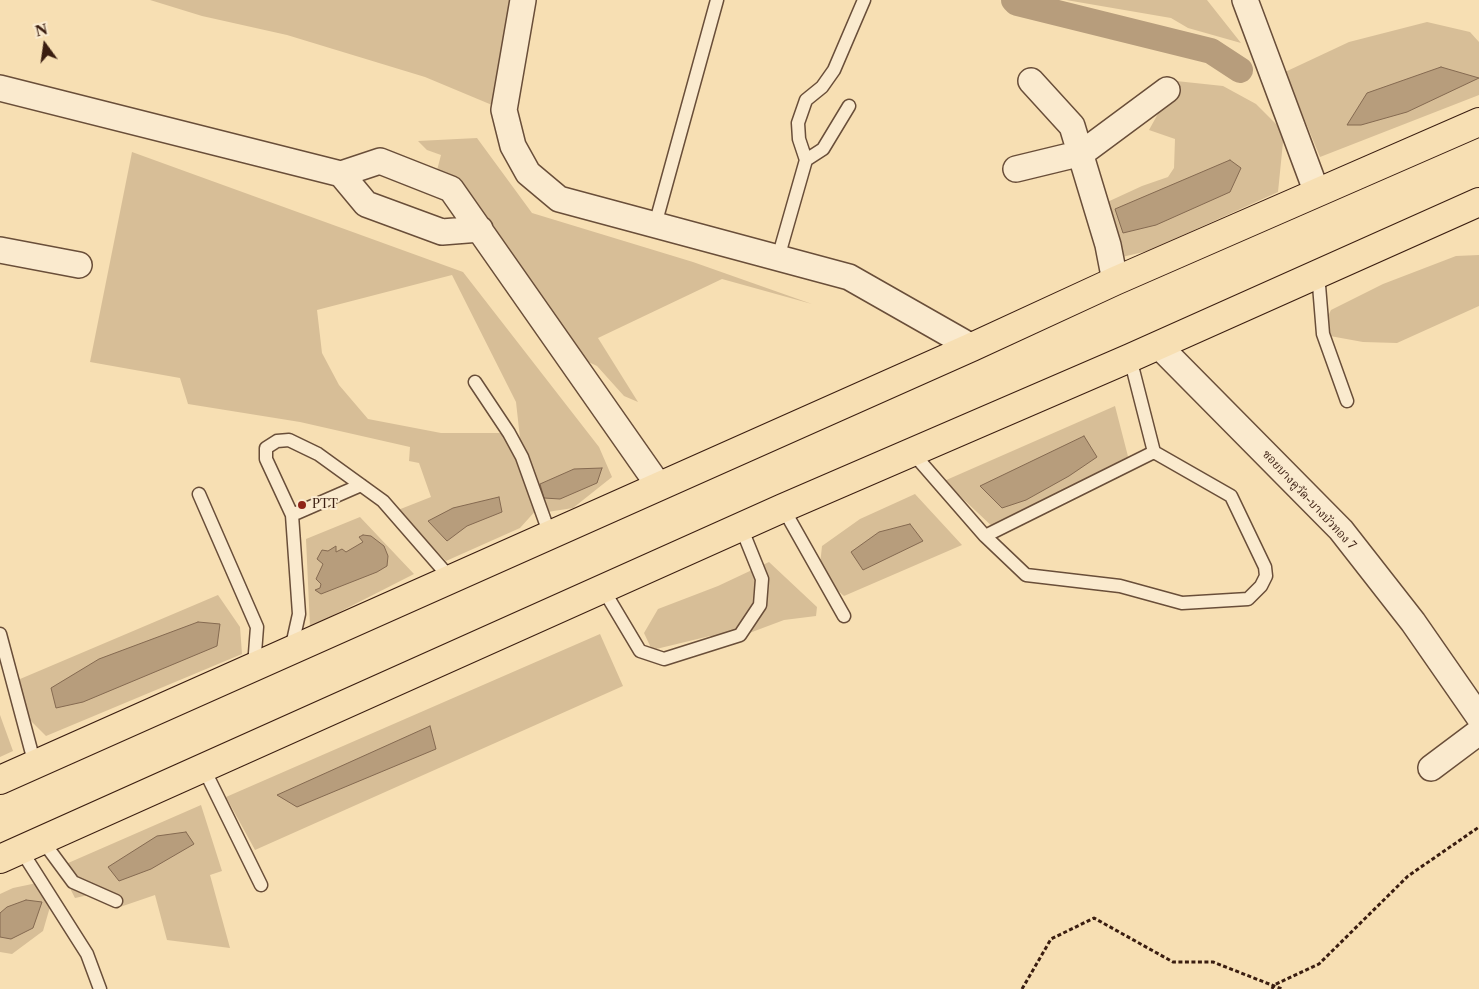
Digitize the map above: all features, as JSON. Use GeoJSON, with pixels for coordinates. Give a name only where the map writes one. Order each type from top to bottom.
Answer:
{"type":"FeatureCollection","features":[{"type":"Feature","properties":{"kind":"main road"},"geometry":{"type":"LineString","coordinates":[[0,780],[972,347],[1115,281],[1479,122]]}},
{"type":"Feature","properties":{"kind":"main road"},"geometry":{"type":"LineString","coordinates":[[21,850],[202,767],[783,508],[920,460],[1158,345],[1479,202]]}},
{"type":"Feature","properties":{"kind":"street"},"geometry":{"type":"LineString","coordinates":[[523,0],[504,110],[513,146],[528,173],[559,199],[849,277],[972,347]]}},
{"type":"Feature","properties":{"kind":"street"},"geometry":{"type":"LineString","coordinates":[[1245,0],[1317,193]]}},
{"type":"Feature","properties":{"kind":"street"},"geometry":{"type":"LineString","coordinates":[[1031,81],[1072,126],[1082,153],[1108,245],[1115,281]]}},
{"type":"Feature","properties":{"kind":"street"},"geometry":{"type":"LineString","coordinates":[[0,88],[341,174],[380,161],[451,189],[659,486]]}},
{"type":"Feature","properties":{"kind":"street"},"geometry":{"type":"LineString","coordinates":[[1016,169],[1082,153],[1167,90]]}},
{"type":"Feature","properties":{"kind":"street"},"geometry":{"type":"LineString","coordinates":[[341,174],[366,204],[442,232],[480,230]]}},
{"type":"Feature","properties":{"kind":"street"},"geometry":{"type":"LineString","coordinates":[[0,250],[79,265]]}},
{"type":"Feature","properties":{"kind":"street","name":"ซอยบางคูวัด-บางบัวทอง 7"},"geometry":{"type":"LineString","coordinates":[[1158,345],[1341,530],[1413,622],[1479,717]]}},
{"type":"Feature","properties":{"kind":"street"},"geometry":{"type":"LineString","coordinates":[[1431,768],[1479,732]]}},
{"type":"Feature","properties":{"kind":"lane"},"geometry":{"type":"LineString","coordinates":[[656,225],[717,0]]}},
{"type":"Feature","properties":{"kind":"lane"},"geometry":{"type":"LineString","coordinates":[[778,258],[806,160],[799,139],[798,124],[806,100],[822,87],[834,70],[864,0]]}},
{"type":"Feature","properties":{"kind":"lane"},"geometry":{"type":"LineString","coordinates":[[806,160],[824,148],[850,106]]}},
{"type":"Feature","properties":{"kind":"lane"},"geometry":{"type":"LineString","coordinates":[[1318,273],[1322,334],[1346,401]]}},
{"type":"Feature","properties":{"kind":"lane"},"geometry":{"type":"LineString","coordinates":[[920,460],[985,536],[1026,576],[1120,586],[1182,603],[1248,599],[1261,586],[1266,576],[1266,568],[1231,496],[1154,452],[1130,358]]}},
{"type":"Feature","properties":{"kind":"lane"},"geometry":{"type":"LineString","coordinates":[[475,382],[509,433],[522,457],[550,535]]}},
{"type":"Feature","properties":{"kind":"lane"},"geometry":{"type":"LineString","coordinates":[[291,650],[299,614],[292,516],[266,459],[266,448],[276,441],[289,440],[318,454],[383,501],[451,579]]}},
{"type":"Feature","properties":{"kind":"lane"},"geometry":{"type":"LineString","coordinates":[[985,536],[1154,452]]}},
{"type":"Feature","properties":{"kind":"lane"},"geometry":{"type":"LineString","coordinates":[[292,516],[362,485]]}},
{"type":"Feature","properties":{"kind":"lane"},"geometry":{"type":"LineString","coordinates":[[199,494],[257,627],[254,666]]}},
{"type":"Feature","properties":{"kind":"lane"},"geometry":{"type":"LineString","coordinates":[[783,508],[844,616]]}},
{"type":"Feature","properties":{"kind":"lane"},"geometry":{"type":"LineString","coordinates":[[604,589],[640,651],[664,660],[740,635],[760,605],[762,579],[741,527]]}},
{"type":"Feature","properties":{"kind":"lane"},"geometry":{"type":"LineString","coordinates":[[0,634],[34,765]]}},
{"type":"Feature","properties":{"kind":"lane"},"geometry":{"type":"LineString","coordinates":[[202,767],[260,885]]}},
{"type":"Feature","properties":{"kind":"lane"},"geometry":{"type":"LineString","coordinates":[[21,850],[73,882],[116,901]]}},
{"type":"Feature","properties":{"kind":"lane"},"geometry":{"type":"LineString","coordinates":[[21,850],[87,954],[100,989]]}},
{"type":"Feature","properties":{"kind":"path"},"geometry":{"type":"LineString","coordinates":[[1273,987],[1319,964],[1408,876],[1479,827]]}},
{"type":"Feature","properties":{"kind":"path"},"geometry":{"type":"LineString","coordinates":[[1022,989],[1051,938],[1094,918],[1173,962],[1213,962],[1282,989]]}},
{"type":"Feature","properties":{"kind":"shaded area"},"geometry":{"type":"Polygon","coordinates":[[[150,0],[523,0],[504,110],[425,77],[287,35],[202,16],[150,0]]]}},
{"type":"Feature","properties":{"kind":"shaded area"},"geometry":{"type":"Polygon","coordinates":[[[1066,0],[1207,0],[1241,43],[1188,28],[1171,18],[1066,0]]]}},
{"type":"Feature","properties":{"kind":"shaded area"},"geometry":{"type":"Polygon","coordinates":[[[1427,22],[1470,32],[1479,42],[1479,95],[1320,157],[1285,72],[1349,42],[1427,22]]]}},
{"type":"Feature","properties":{"kind":"shaded area"},"geometry":{"type":"Polygon","coordinates":[[[1441,67],[1479,78],[1407,112],[1361,125],[1347,125],[1367,93],[1441,67]]]}},
{"type":"Feature","properties":{"kind":"shaded area"},"geometry":{"type":"Polygon","coordinates":[[[1176,81],[1223,86],[1256,104],[1284,132],[1278,192],[1148,251],[1113,259],[1103,204],[1142,186],[1168,177],[1174,168],[1175,139],[1149,130],[1176,81]]]}},
{"type":"Feature","properties":{"kind":"shaded area"},"geometry":{"type":"Polygon","coordinates":[[[477,138],[532,213],[693,262],[812,304],[722,279],[598,338],[638,402],[624,396],[597,366],[578,357],[435,178],[441,155],[427,150],[418,141],[477,138]]]}},
{"type":"Feature","properties":{"kind":"shaded area"},"geometry":{"type":"Polygon","coordinates":[[[132,152],[463,272],[599,447],[612,477],[573,508],[541,513],[538,508],[520,528],[446,561],[398,510],[431,497],[419,463],[409,461],[410,447],[300,422],[188,404],[180,378],[90,362],[132,152]],[[452,275],[317,310],[322,353],[339,385],[368,419],[441,433],[509,433],[522,456],[516,402],[452,275]]]}},
{"type":"Feature","properties":{"kind":"shaded area"},"geometry":{"type":"Polygon","coordinates":[[[1230,160],[1241,168],[1230,192],[1156,225],[1123,233],[1115,209],[1230,160]]]}},
{"type":"Feature","properties":{"kind":"shaded area"},"geometry":{"type":"Polygon","coordinates":[[[1479,255],[1479,306],[1397,343],[1363,342],[1330,336],[1324,324],[1331,310],[1383,284],[1456,256],[1479,255]]]}},
{"type":"Feature","properties":{"kind":"shaded area"},"geometry":{"type":"Polygon","coordinates":[[[1115,406],[1131,468],[996,530],[944,481],[1115,406]]]}},
{"type":"Feature","properties":{"kind":"shaded area"},"geometry":{"type":"Polygon","coordinates":[[[1084,436],[1097,457],[1069,476],[1026,500],[1002,508],[980,486],[1084,436]]]}},
{"type":"Feature","properties":{"kind":"shaded area"},"geometry":{"type":"Polygon","coordinates":[[[602,468],[597,483],[560,499],[544,498],[540,484],[574,469],[602,468]]]}},
{"type":"Feature","properties":{"kind":"shaded area"},"geometry":{"type":"Polygon","coordinates":[[[915,494],[962,545],[844,596],[819,574],[822,546],[860,519],[915,494]]]}},
{"type":"Feature","properties":{"kind":"shaded area"},"geometry":{"type":"Polygon","coordinates":[[[499,497],[502,512],[467,526],[447,541],[428,521],[453,508],[499,497]]]}},
{"type":"Feature","properties":{"kind":"shaded area"},"geometry":{"type":"Polygon","coordinates":[[[360,517],[414,574],[310,627],[306,539],[360,517]]]}},
{"type":"Feature","properties":{"kind":"shaded area"},"geometry":{"type":"Polygon","coordinates":[[[910,524],[923,541],[863,570],[851,552],[879,532],[910,524]]]}},
{"type":"Feature","properties":{"kind":"shaded area"},"geometry":{"type":"Polygon","coordinates":[[[363,535],[371,536],[384,546],[388,556],[387,566],[377,572],[321,594],[315,590],[320,588],[321,584],[316,579],[323,564],[317,559],[322,550],[328,551],[336,546],[336,552],[342,549],[346,552],[363,542],[359,537],[363,535]]]}},
{"type":"Feature","properties":{"kind":"shaded area"},"geometry":{"type":"Polygon","coordinates":[[[769,562],[817,607],[816,616],[784,620],[728,641],[710,636],[652,650],[644,633],[658,609],[718,586],[769,562]]]}},
{"type":"Feature","properties":{"kind":"shaded area"},"geometry":{"type":"Polygon","coordinates":[[[218,595],[240,627],[242,654],[46,736],[18,708],[13,682],[218,595]]]}},
{"type":"Feature","properties":{"kind":"shaded area"},"geometry":{"type":"Polygon","coordinates":[[[198,622],[220,624],[217,646],[83,702],[56,708],[51,688],[99,659],[198,622]]]}},
{"type":"Feature","properties":{"kind":"shaded area"},"geometry":{"type":"Polygon","coordinates":[[[600,634],[623,686],[255,850],[226,797],[600,634]]]}},
{"type":"Feature","properties":{"kind":"shaded area"},"geometry":{"type":"Polygon","coordinates":[[[0,715],[13,751],[0,757],[0,715]]]}},
{"type":"Feature","properties":{"kind":"shaded area"},"geometry":{"type":"Polygon","coordinates":[[[430,726],[436,749],[297,807],[277,795],[430,726]]]}},
{"type":"Feature","properties":{"kind":"shaded area"},"geometry":{"type":"Polygon","coordinates":[[[201,805],[222,871],[210,875],[230,948],[167,940],[155,895],[120,907],[102,892],[75,898],[59,867],[201,805]]]}},
{"type":"Feature","properties":{"kind":"shaded area"},"geometry":{"type":"Polygon","coordinates":[[[186,832],[194,844],[151,869],[119,881],[108,867],[157,836],[186,832]]]}},
{"type":"Feature","properties":{"kind":"shaded area"},"geometry":{"type":"Polygon","coordinates":[[[37,883],[52,900],[43,931],[12,954],[0,952],[0,894],[13,888],[37,883]]]}},
{"type":"Feature","properties":{"kind":"shaded area"},"geometry":{"type":"Polygon","coordinates":[[[26,900],[42,902],[33,928],[11,939],[0,937],[0,913],[7,907],[26,900]]]}},
{"type":"Feature","properties":{"kind":"waterway"},"geometry":{"type":"LineString","coordinates":[[1014,0],[1017,3],[1211,51],[1240,70]]}},
{"type":"Feature","properties":{"kind":"place","name":"PTT"},"geometry":{"type":"Point","coordinates":[302,505]}}]}
